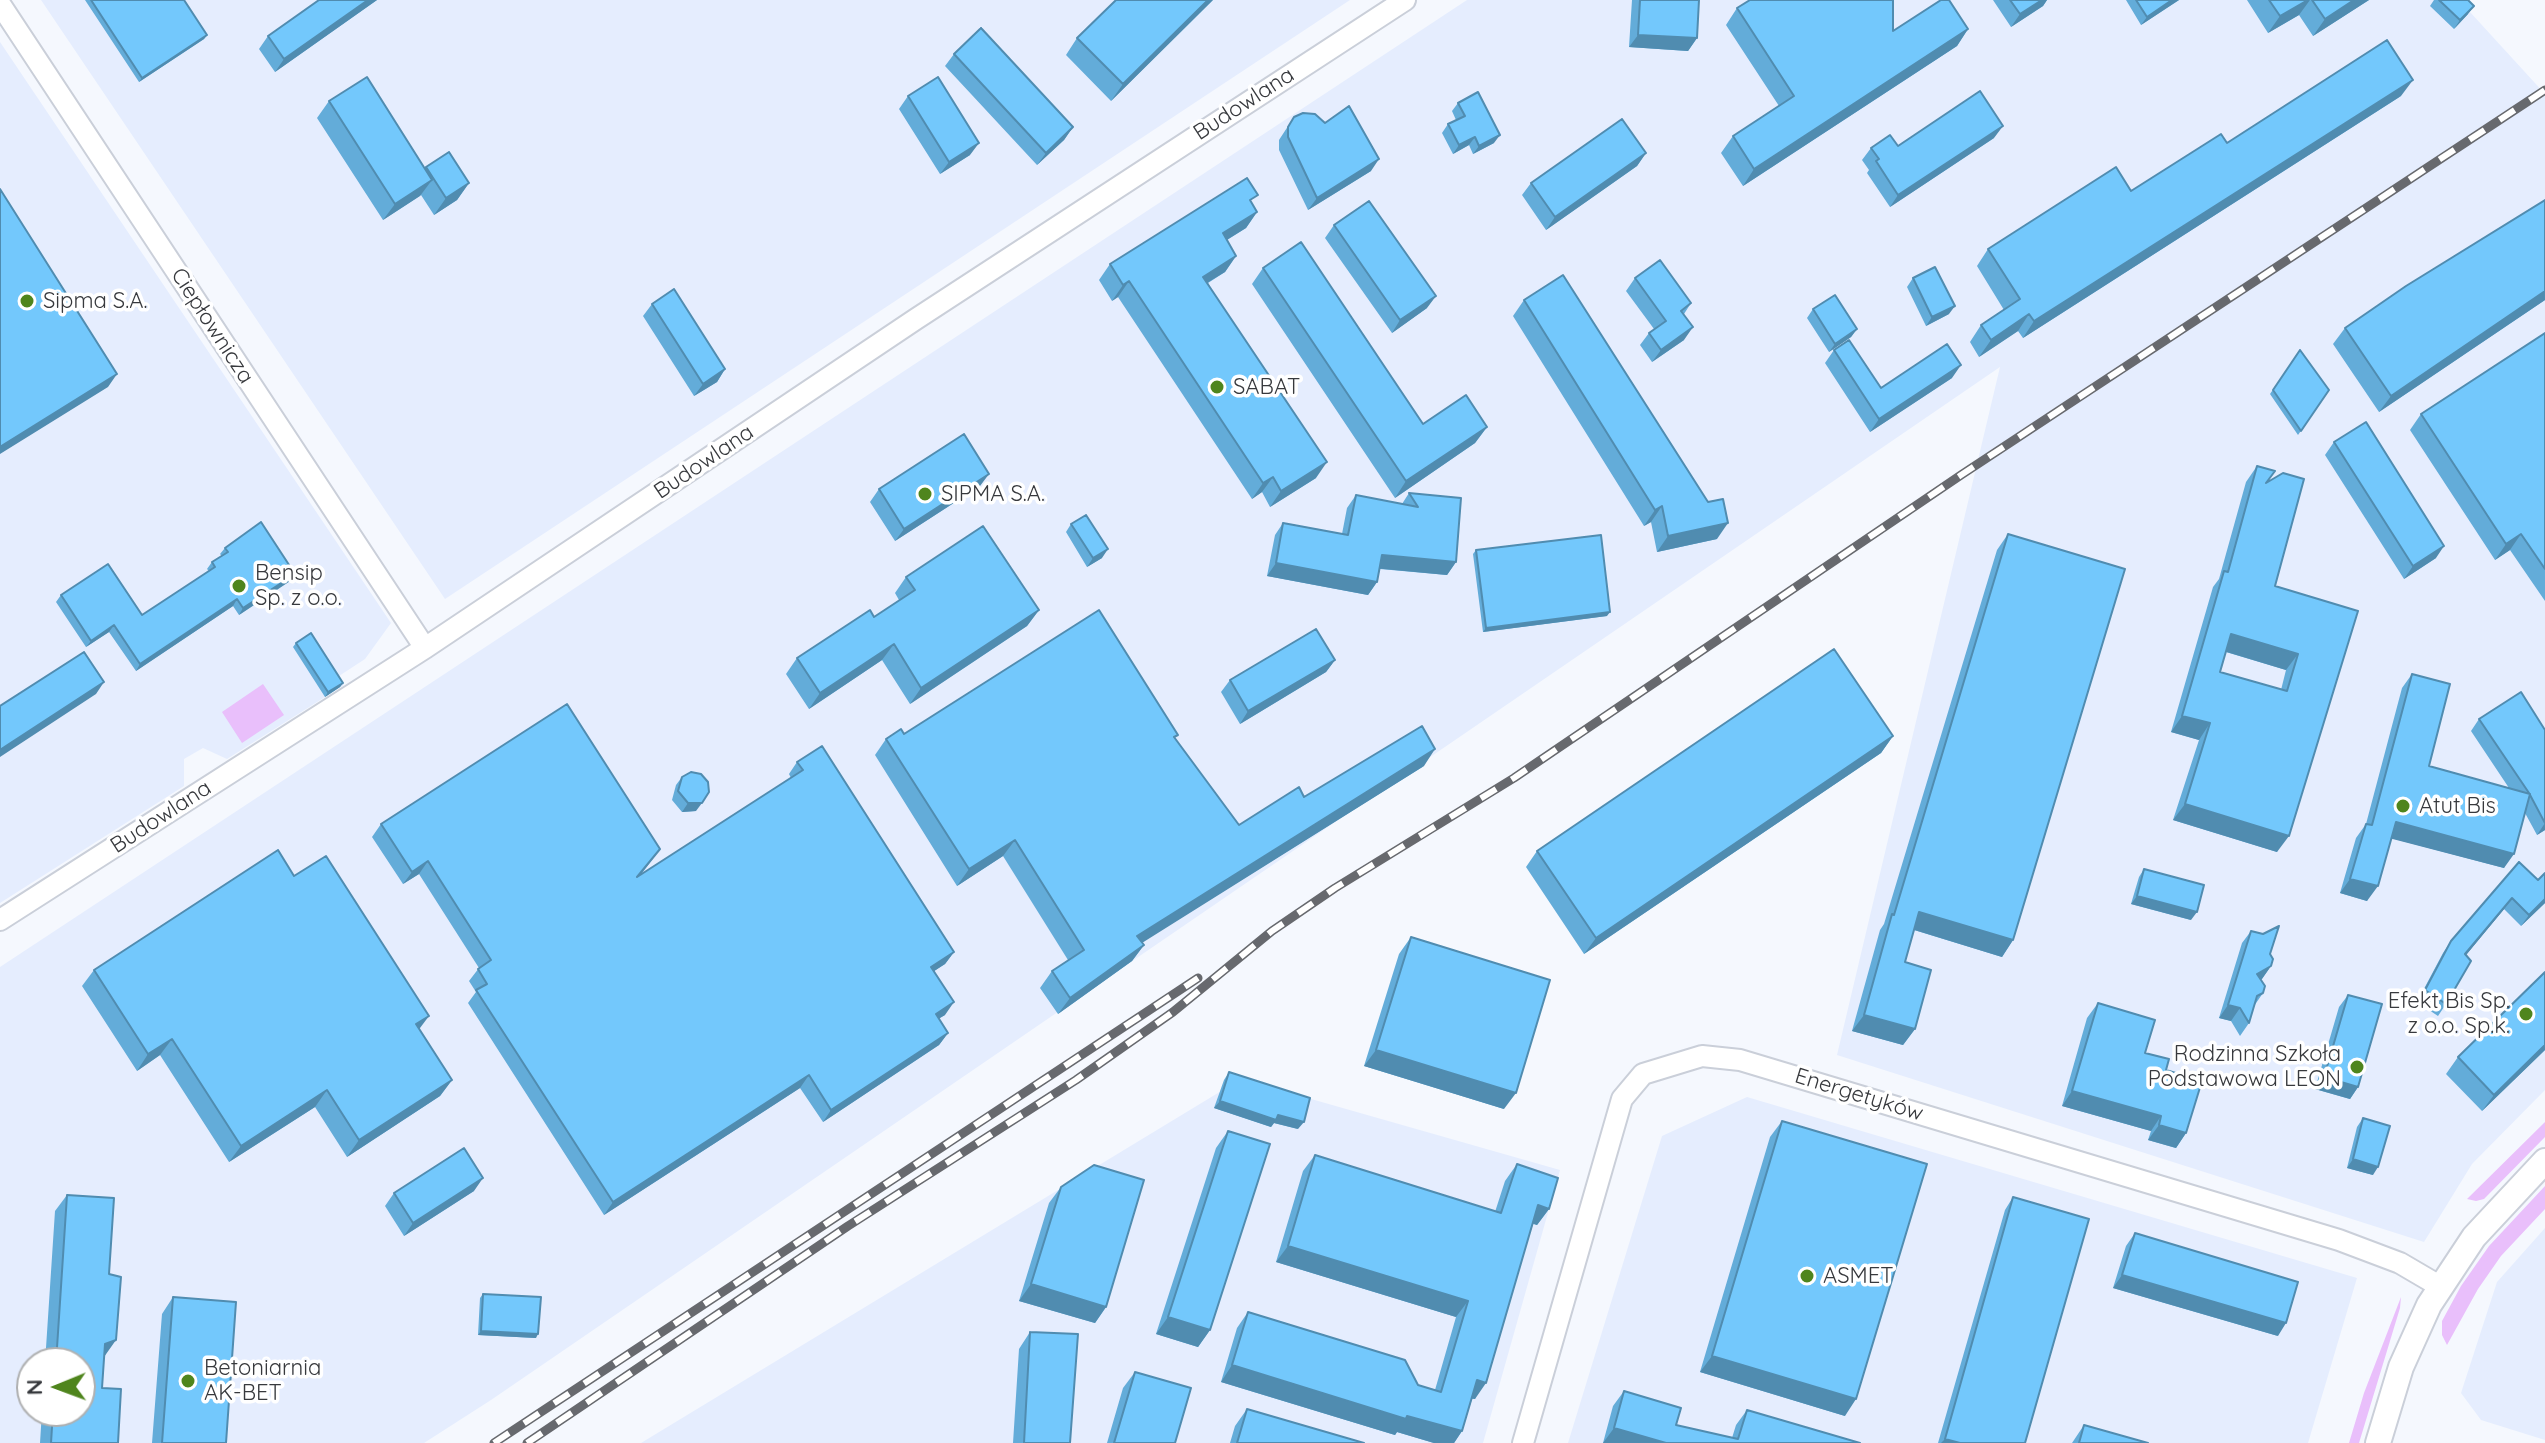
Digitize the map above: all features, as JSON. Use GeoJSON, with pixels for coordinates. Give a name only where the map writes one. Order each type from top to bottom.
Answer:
{"type":"FeatureCollection","features":[{"type":"Feature","properties":{"kind":"street","name":"Budowlana"},"geometry":{"type":"LineString","coordinates":[[0,920],[425,648],[940,304],[1405,0]]}},
{"type":"Feature","properties":{"kind":"street","name":"Ciepłownicza"},"geometry":{"type":"LineString","coordinates":[[0,4],[425,648]]}},
{"type":"Feature","properties":{"kind":"street","name":"Energetyków"},"geometry":{"type":"LineString","coordinates":[[1523,1443],[1622,1099],[1643,1074],[1702,1056],[1740,1060],[2330,1237],[2400,1263],[2441,1287]]}},
{"type":"Feature","properties":{"kind":"street"},"geometry":{"type":"LineString","coordinates":[[2378,1443],[2405,1356],[2429,1305],[2456,1261],[2495,1211],[2545,1161]]}},
{"type":"Feature","properties":{"kind":"shaded area"},"geometry":{"type":"Polygon","coordinates":[[[41,0],[1350,0],[445,599],[41,0]]]}},
{"type":"Feature","properties":{"kind":"shaded area"},"geometry":{"type":"Polygon","coordinates":[[[1467,0],[2459,0],[2545,94],[2545,1090],[2472,1164],[2424,1242],[1837,1055],[2000,367],[424,1443],[0,1443],[0,967],[1467,0]]]}},
{"type":"Feature","properties":{"kind":"shaded area"},"geometry":{"type":"Polygon","coordinates":[[[0,42],[391,623],[365,659],[339,676],[344,685],[227,759],[203,748],[184,759],[184,786],[0,903],[0,42]]]}},
{"type":"Feature","properties":{"kind":"shaded area"},"geometry":{"type":"Polygon","coordinates":[[[263,684],[284,715],[242,743],[222,712],[263,684]]]}},
{"type":"Feature","properties":{"kind":"shaded area"},"geometry":{"type":"Polygon","coordinates":[[[1241,1079],[1560,1170],[1483,1443],[641,1443],[1241,1079]]]}},
{"type":"Feature","properties":{"kind":"shaded area"},"geometry":{"type":"Polygon","coordinates":[[[1747,1097],[2357,1278],[2308,1443],[1568,1443],[1662,1136],[1747,1097]]]}},
{"type":"Feature","properties":{"kind":"shaded area"},"geometry":{"type":"Polygon","coordinates":[[[2545,1122],[2545,1137],[2484,1199],[2467,1199],[2545,1122]]]}},
{"type":"Feature","properties":{"kind":"shaded area"},"geometry":{"type":"Polygon","coordinates":[[[2545,1186],[2545,1209],[2501,1256],[2478,1289],[2447,1345],[2442,1335],[2442,1321],[2461,1286],[2489,1246],[2545,1186]]]}},
{"type":"Feature","properties":{"kind":"shaded area"},"geometry":{"type":"Polygon","coordinates":[[[2545,1228],[2545,1440],[2481,1420],[2461,1393],[2497,1282],[2545,1228]]]}},
{"type":"Feature","properties":{"kind":"shaded area"},"geometry":{"type":"Polygon","coordinates":[[[2401,1297],[2359,1443],[2349,1443],[2364,1393],[2401,1297]]]}},
{"type":"Feature","properties":{"kind":"building"},"geometry":{"type":"Polygon","coordinates":[[[91,0],[184,0],[207,35],[142,78],[91,0]]]}},
{"type":"Feature","properties":{"kind":"building"},"geometry":{"type":"Polygon","coordinates":[[[319,0],[368,0],[284,59],[268,36],[319,0]]]}},
{"type":"Feature","properties":{"kind":"building"},"geometry":{"type":"Polygon","coordinates":[[[1116,0],[1208,0],[1123,84],[1077,38],[1116,0]]]}},
{"type":"Feature","properties":{"kind":"building"},"geometry":{"type":"Polygon","coordinates":[[[1640,0],[1699,0],[1697,38],[1638,35],[1640,0]]]}},
{"type":"Feature","properties":{"kind":"building"},"geometry":{"type":"Polygon","coordinates":[[[1750,0],[1893,0],[1893,31],[1941,0],[1949,0],[1968,29],[1754,169],[1733,136],[1794,96],[1737,8],[1750,0]]]}},
{"type":"Feature","properties":{"kind":"building"},"geometry":{"type":"Polygon","coordinates":[[[2010,0],[2042,0],[2020,14],[2010,0]]]}},
{"type":"Feature","properties":{"kind":"building"},"geometry":{"type":"Polygon","coordinates":[[[2136,0],[2172,0],[2147,17],[2136,0]]]}},
{"type":"Feature","properties":{"kind":"building"},"geometry":{"type":"Polygon","coordinates":[[[2269,0],[2308,0],[2280,16],[2269,0]]]}},
{"type":"Feature","properties":{"kind":"building"},"geometry":{"type":"Polygon","coordinates":[[[2312,0],[2354,0],[2325,19],[2312,0]]]}},
{"type":"Feature","properties":{"kind":"building"},"geometry":{"type":"Polygon","coordinates":[[[2439,0],[2468,0],[2474,6],[2460,20],[2439,0]]]}},
{"type":"Feature","properties":{"kind":"building"},"geometry":{"type":"Polygon","coordinates":[[[981,28],[1073,127],[1046,153],[954,54],[981,28]]]}},
{"type":"Feature","properties":{"kind":"building"},"geometry":{"type":"Polygon","coordinates":[[[2387,40],[2413,80],[2034,321],[2029,314],[1991,340],[1981,325],[2020,299],[1988,249],[2116,167],[2131,191],[2221,134],[2227,143],[2387,40]]]}},
{"type":"Feature","properties":{"kind":"building"},"geometry":{"type":"Polygon","coordinates":[[[367,77],[432,180],[395,204],[329,101],[367,77]]]}},
{"type":"Feature","properties":{"kind":"building"},"geometry":{"type":"Polygon","coordinates":[[[938,77],[979,143],[949,162],[908,96],[938,77]]]}},
{"type":"Feature","properties":{"kind":"building"},"geometry":{"type":"Polygon","coordinates":[[[1980,91],[2003,126],[1898,195],[1871,148],[1890,135],[1898,146],[1980,91]]]}},
{"type":"Feature","properties":{"kind":"building"},"geometry":{"type":"Polygon","coordinates":[[[1478,92],[1500,135],[1479,146],[1475,137],[1459,145],[1448,124],[1465,116],[1458,103],[1478,92]]]}},
{"type":"Feature","properties":{"kind":"building"},"geometry":{"type":"Polygon","coordinates":[[[1349,106],[1379,159],[1317,198],[1288,137],[1288,127],[1294,117],[1303,113],[1315,114],[1325,123],[1349,106]]]}},
{"type":"Feature","properties":{"kind":"building"},"geometry":{"type":"Polygon","coordinates":[[[1622,119],[1646,153],[1555,217],[1531,183],[1622,119]]]}},
{"type":"Feature","properties":{"kind":"building"},"geometry":{"type":"Polygon","coordinates":[[[449,152],[469,183],[446,198],[426,167],[449,152]]]}},
{"type":"Feature","properties":{"kind":"building"},"geometry":{"type":"Polygon","coordinates":[[[1247,178],[1258,195],[1250,200],[1257,212],[1223,233],[1236,256],[1203,277],[1327,462],[1281,491],[1273,477],[1263,483],[1129,281],[1123,285],[1110,264],[1247,178]]]}},
{"type":"Feature","properties":{"kind":"building","name":"Sipma S.A."},"geometry":{"type":"Polygon","coordinates":[[[0,189],[117,374],[0,447],[0,189]]]}},
{"type":"Feature","properties":{"kind":"building"},"geometry":{"type":"Polygon","coordinates":[[[2545,200],[2545,291],[2391,396],[2345,328],[2406,286],[2545,200]]]}},
{"type":"Feature","properties":{"kind":"building"},"geometry":{"type":"Polygon","coordinates":[[[1369,201],[1436,296],[1400,320],[1334,225],[1369,201]]]}},
{"type":"Feature","properties":{"kind":"building"},"geometry":{"type":"Polygon","coordinates":[[[1301,242],[1423,424],[1466,395],[1487,427],[1406,481],[1263,268],[1301,242]]]}},
{"type":"Feature","properties":{"kind":"building"},"geometry":{"type":"Polygon","coordinates":[[[1660,260],[1691,303],[1681,311],[1693,327],[1661,350],[1649,333],[1666,321],[1635,278],[1660,260]]]}},
{"type":"Feature","properties":{"kind":"building"},"geometry":{"type":"Polygon","coordinates":[[[1935,267],[1955,306],[1932,317],[1913,278],[1935,267]]]}},
{"type":"Feature","properties":{"kind":"building"},"geometry":{"type":"Polygon","coordinates":[[[1563,275],[1708,502],[1723,499],[1728,523],[1668,536],[1662,506],[1655,510],[1524,300],[1563,275]]]}},
{"type":"Feature","properties":{"kind":"building"},"geometry":{"type":"Polygon","coordinates":[[[674,289],[725,369],[703,384],[652,304],[674,289]]]}},
{"type":"Feature","properties":{"kind":"building"},"geometry":{"type":"Polygon","coordinates":[[[1835,295],[1857,329],[1835,344],[1813,309],[1835,295]]]}},
{"type":"Feature","properties":{"kind":"building"},"geometry":{"type":"Polygon","coordinates":[[[2545,333],[2545,569],[2521,534],[2506,544],[2421,414],[2545,333]]]}},
{"type":"Feature","properties":{"kind":"building"},"geometry":{"type":"Polygon","coordinates":[[[1849,340],[1881,388],[1947,344],[1961,365],[1879,419],[1834,350],[1849,340]]]}},
{"type":"Feature","properties":{"kind":"building"},"geometry":{"type":"Polygon","coordinates":[[[2300,350],[2329,390],[2301,431],[2273,390],[2300,350]]]}},
{"type":"Feature","properties":{"kind":"building"},"geometry":{"type":"Polygon","coordinates":[[[2366,422],[2444,546],[2413,566],[2334,442],[2366,422]]]}},
{"type":"Feature","properties":{"kind":"building","name":"SIPMA S.A."},"geometry":{"type":"Polygon","coordinates":[[[964,434],[989,474],[904,529],[879,489],[964,434]]]}},
{"type":"Feature","properties":{"kind":"building"},"geometry":{"type":"Polygon","coordinates":[[[2257,466],[2275,471],[2266,483],[2283,473],[2304,479],[2275,586],[2358,611],[2289,836],[2185,804],[2210,723],[2182,716],[2224,571],[2228,572],[2257,466]],[[2231,634],[2220,672],[2287,691],[2298,654],[2231,634]]]}},
{"type":"Feature","properties":{"kind":"building"},"geometry":{"type":"Polygon","coordinates":[[[1409,493],[1461,498],[1456,562],[1382,555],[1377,582],[1276,563],[1283,523],[1348,535],[1356,495],[1418,507],[1409,493]]]}},
{"type":"Feature","properties":{"kind":"building"},"geometry":{"type":"Polygon","coordinates":[[[1086,515],[1108,549],[1093,558],[1071,524],[1086,515]]]}},
{"type":"Feature","properties":{"kind":"building"},"geometry":{"type":"Polygon","coordinates":[[[261,522],[295,574],[243,608],[237,599],[140,664],[114,625],[91,641],[61,595],[108,564],[142,615],[215,567],[212,562],[228,552],[225,548],[261,522]]]}},
{"type":"Feature","properties":{"kind":"building"},"geometry":{"type":"Polygon","coordinates":[[[983,526],[1039,610],[921,688],[894,644],[820,693],[797,658],[870,610],[874,617],[915,590],[906,577],[983,526]]]}},
{"type":"Feature","properties":{"kind":"building"},"geometry":{"type":"Polygon","coordinates":[[[2008,534],[2125,569],[2013,940],[1919,912],[1905,962],[1931,970],[1915,1029],[1864,1015],[2008,534]]]}},
{"type":"Feature","properties":{"kind":"building"},"geometry":{"type":"Polygon","coordinates":[[[1601,535],[1610,612],[1486,628],[1476,550],[1601,535]]]}},
{"type":"Feature","properties":{"kind":"building"},"geometry":{"type":"Polygon","coordinates":[[[1099,610],[1178,735],[1174,737],[1239,825],[1299,787],[1304,797],[1422,726],[1435,749],[1137,936],[1144,945],[1070,998],[1052,971],[1084,950],[1015,840],[969,869],[886,739],[901,729],[904,734],[1099,610]]]}},
{"type":"Feature","properties":{"kind":"building"},"geometry":{"type":"Polygon","coordinates":[[[1316,629],[1335,660],[1248,711],[1230,680],[1316,629]]]}},
{"type":"Feature","properties":{"kind":"building"},"geometry":{"type":"Polygon","coordinates":[[[311,633],[343,683],[328,692],[296,643],[311,633]]]}},
{"type":"Feature","properties":{"kind":"building"},"geometry":{"type":"Polygon","coordinates":[[[1834,649],[1893,736],[1596,938],[1537,851],[1834,649]]]}},
{"type":"Feature","properties":{"kind":"building"},"geometry":{"type":"Polygon","coordinates":[[[84,652],[104,682],[0,750],[0,706],[84,652]]]}},
{"type":"Feature","properties":{"kind":"building"},"geometry":{"type":"Polygon","coordinates":[[[2412,674],[2450,684],[2429,766],[2530,794],[2514,854],[2396,822],[2378,886],[2350,879],[2366,824],[2372,825],[2412,674]]]}},
{"type":"Feature","properties":{"kind":"building"},"geometry":{"type":"Polygon","coordinates":[[[2521,692],[2545,730],[2545,823],[2529,793],[2479,719],[2521,692]]]}},
{"type":"Feature","properties":{"kind":"building"},"geometry":{"type":"Polygon","coordinates":[[[567,704],[660,849],[637,877],[803,770],[797,762],[822,746],[954,952],[931,967],[954,1002],[936,1014],[948,1033],[831,1110],[809,1075],[613,1202],[476,990],[487,984],[478,969],[491,960],[428,861],[412,872],[381,824],[567,704]]]}},
{"type":"Feature","properties":{"kind":"building"},"geometry":{"type":"Polygon","coordinates":[[[691,772],[701,774],[708,782],[709,792],[702,803],[688,803],[678,791],[682,777],[691,772]]]}},
{"type":"Feature","properties":{"kind":"building"},"geometry":{"type":"Polygon","coordinates":[[[278,850],[294,876],[326,856],[429,1016],[416,1024],[452,1080],[359,1140],[327,1090],[241,1146],[172,1039],[148,1054],[94,970],[278,850]]]}},
{"type":"Feature","properties":{"kind":"building"},"geometry":{"type":"Polygon","coordinates":[[[2519,862],[2538,880],[2545,873],[2545,899],[2529,915],[2512,898],[2465,954],[2471,961],[2446,1004],[2425,990],[2451,941],[2519,862]]]}},
{"type":"Feature","properties":{"kind":"building"},"geometry":{"type":"Polygon","coordinates":[[[2144,869],[2204,885],[2197,912],[2137,896],[2144,869]]]}},
{"type":"Feature","properties":{"kind":"building"},"geometry":{"type":"Polygon","coordinates":[[[2279,926],[2270,954],[2273,959],[2271,966],[2257,974],[2265,986],[2263,993],[2257,996],[2249,1023],[2240,1008],[2228,1005],[2251,931],[2263,934],[2279,926]]]}},
{"type":"Feature","properties":{"kind":"building"},"geometry":{"type":"Polygon","coordinates":[[[1411,937],[1550,980],[1516,1093],[1376,1050],[1411,937]]]}},
{"type":"Feature","properties":{"kind":"building","name":"Efekt Bis Sp. z o.o. Sp.k."},"geometry":{"type":"Polygon","coordinates":[[[2545,972],[2545,1045],[2494,1095],[2458,1057],[2545,972]]]}},
{"type":"Feature","properties":{"kind":"building","name":"Rodzinna Szkoła Podstawowa LEON"},"geometry":{"type":"Polygon","coordinates":[[[2348,995],[2382,1004],[2358,1087],[2324,1077],[2348,995]]]}},
{"type":"Feature","properties":{"kind":"building"},"geometry":{"type":"Polygon","coordinates":[[[2098,1003],[2155,1020],[2145,1053],[2169,1059],[2166,1070],[2202,1081],[2186,1133],[2159,1125],[2161,1116],[2072,1091],[2098,1003]]]}},
{"type":"Feature","properties":{"kind":"building"},"geometry":{"type":"Polygon","coordinates":[[[1229,1072],[1310,1098],[1304,1122],[1278,1115],[1276,1120],[1220,1101],[1229,1072]]]}},
{"type":"Feature","properties":{"kind":"building"},"geometry":{"type":"Polygon","coordinates":[[[2363,1118],[2390,1126],[2378,1167],[2353,1159],[2363,1118]]]}},
{"type":"Feature","properties":{"kind":"building","name":"ASMET"},"geometry":{"type":"Polygon","coordinates":[[[1782,1121],[1927,1164],[1856,1399],[1712,1356],[1782,1121]]]}},
{"type":"Feature","properties":{"kind":"building"},"geometry":{"type":"Polygon","coordinates":[[[1228,1131],[1270,1144],[1210,1330],[1168,1317],[1228,1131]]]}},
{"type":"Feature","properties":{"kind":"building"},"geometry":{"type":"Polygon","coordinates":[[[464,1148],[483,1178],[413,1223],[394,1193],[464,1148]]]}},
{"type":"Feature","properties":{"kind":"building"},"geometry":{"type":"Polygon","coordinates":[[[1315,1155],[1501,1213],[1517,1164],[1558,1178],[1549,1209],[1538,1205],[1486,1383],[1477,1380],[1462,1431],[1407,1416],[1406,1419],[1232,1365],[1248,1312],[1405,1360],[1418,1385],[1441,1392],[1468,1301],[1288,1246],[1315,1155]]]}},
{"type":"Feature","properties":{"kind":"building"},"geometry":{"type":"Polygon","coordinates":[[[1094,1165],[1144,1180],[1106,1307],[1031,1284],[1061,1187],[1094,1165]]]}},
{"type":"Feature","properties":{"kind":"building"},"geometry":{"type":"Polygon","coordinates":[[[67,1195],[114,1198],[109,1274],[121,1277],[116,1340],[105,1344],[102,1388],[121,1389],[118,1443],[51,1443],[52,1427],[96,1427],[96,1347],[57,1347],[67,1195]]]}},
{"type":"Feature","properties":{"kind":"building"},"geometry":{"type":"Polygon","coordinates":[[[2013,1197],[2089,1219],[2025,1443],[1960,1443],[1945,1439],[2013,1197]]]}},
{"type":"Feature","properties":{"kind":"building"},"geometry":{"type":"Polygon","coordinates":[[[2135,1233],[2298,1282],[2286,1323],[2122,1275],[2135,1233]]]}},
{"type":"Feature","properties":{"kind":"building"},"geometry":{"type":"Polygon","coordinates":[[[483,1294],[541,1297],[538,1334],[481,1331],[483,1294]]]}},
{"type":"Feature","properties":{"kind":"building","name":"Betoniarnia AK-BET"},"geometry":{"type":"Polygon","coordinates":[[[173,1297],[236,1302],[226,1443],[162,1443],[173,1297]]]}},
{"type":"Feature","properties":{"kind":"building"},"geometry":{"type":"Polygon","coordinates":[[[1030,1332],[1078,1334],[1070,1443],[1024,1443],[1030,1332]]]}},
{"type":"Feature","properties":{"kind":"building"},"geometry":{"type":"Polygon","coordinates":[[[1135,1372],[1191,1388],[1175,1443],[1114,1443],[1135,1372]]]}},
{"type":"Feature","properties":{"kind":"building"},"geometry":{"type":"Polygon","coordinates":[[[1624,1391],[1681,1408],[1676,1425],[1738,1439],[1747,1410],[1860,1443],[1666,1443],[1614,1428],[1624,1391]]]}},
{"type":"Feature","properties":{"kind":"building"},"geometry":{"type":"Polygon","coordinates":[[[1247,1409],[1364,1443],[1237,1443],[1247,1409]]]}},
{"type":"Feature","properties":{"kind":"building"},"geometry":{"type":"Polygon","coordinates":[[[2084,1425],[2148,1443],[2079,1443],[2084,1425]]]}},
{"type":"Feature","properties":{"kind":"railway"},"geometry":{"type":"LineString","coordinates":[[527,1443],[848,1226],[1076,1080],[1173,1012],[1272,931],[1335,888],[1514,778],[1961,475],[2545,90]]}},
{"type":"Feature","properties":{"kind":"railway"},"geometry":{"type":"LineString","coordinates":[[494,1443],[1198,978]]}},
{"type":"Feature","properties":{"kind":"place","name":"Sipma S.A."},"geometry":{"type":"Point","coordinates":[27,301]}},
{"type":"Feature","properties":{"kind":"place","name":"SABAT"},"geometry":{"type":"Point","coordinates":[1217,387]}},
{"type":"Feature","properties":{"kind":"place","name":"SIPMA S.A."},"geometry":{"type":"Point","coordinates":[925,494]}},
{"type":"Feature","properties":{"kind":"place","name":"Bensip Sp. z o.o."},"geometry":{"type":"Point","coordinates":[239,586]}},
{"type":"Feature","properties":{"kind":"place","name":"Atut Bis"},"geometry":{"type":"Point","coordinates":[2403,806]}},
{"type":"Feature","properties":{"kind":"place","name":"Efekt Bis Sp. z o.o. Sp.k."},"geometry":{"type":"Point","coordinates":[2526,1014]}},
{"type":"Feature","properties":{"kind":"place","name":"Rodzinna Szkoła Podstawowa LEON"},"geometry":{"type":"Point","coordinates":[2357,1067]}},
{"type":"Feature","properties":{"kind":"place","name":"ASMET"},"geometry":{"type":"Point","coordinates":[1807,1276]}},
{"type":"Feature","properties":{"kind":"place","name":"Betoniarnia AK-BET"},"geometry":{"type":"Point","coordinates":[188,1381]}}]}
